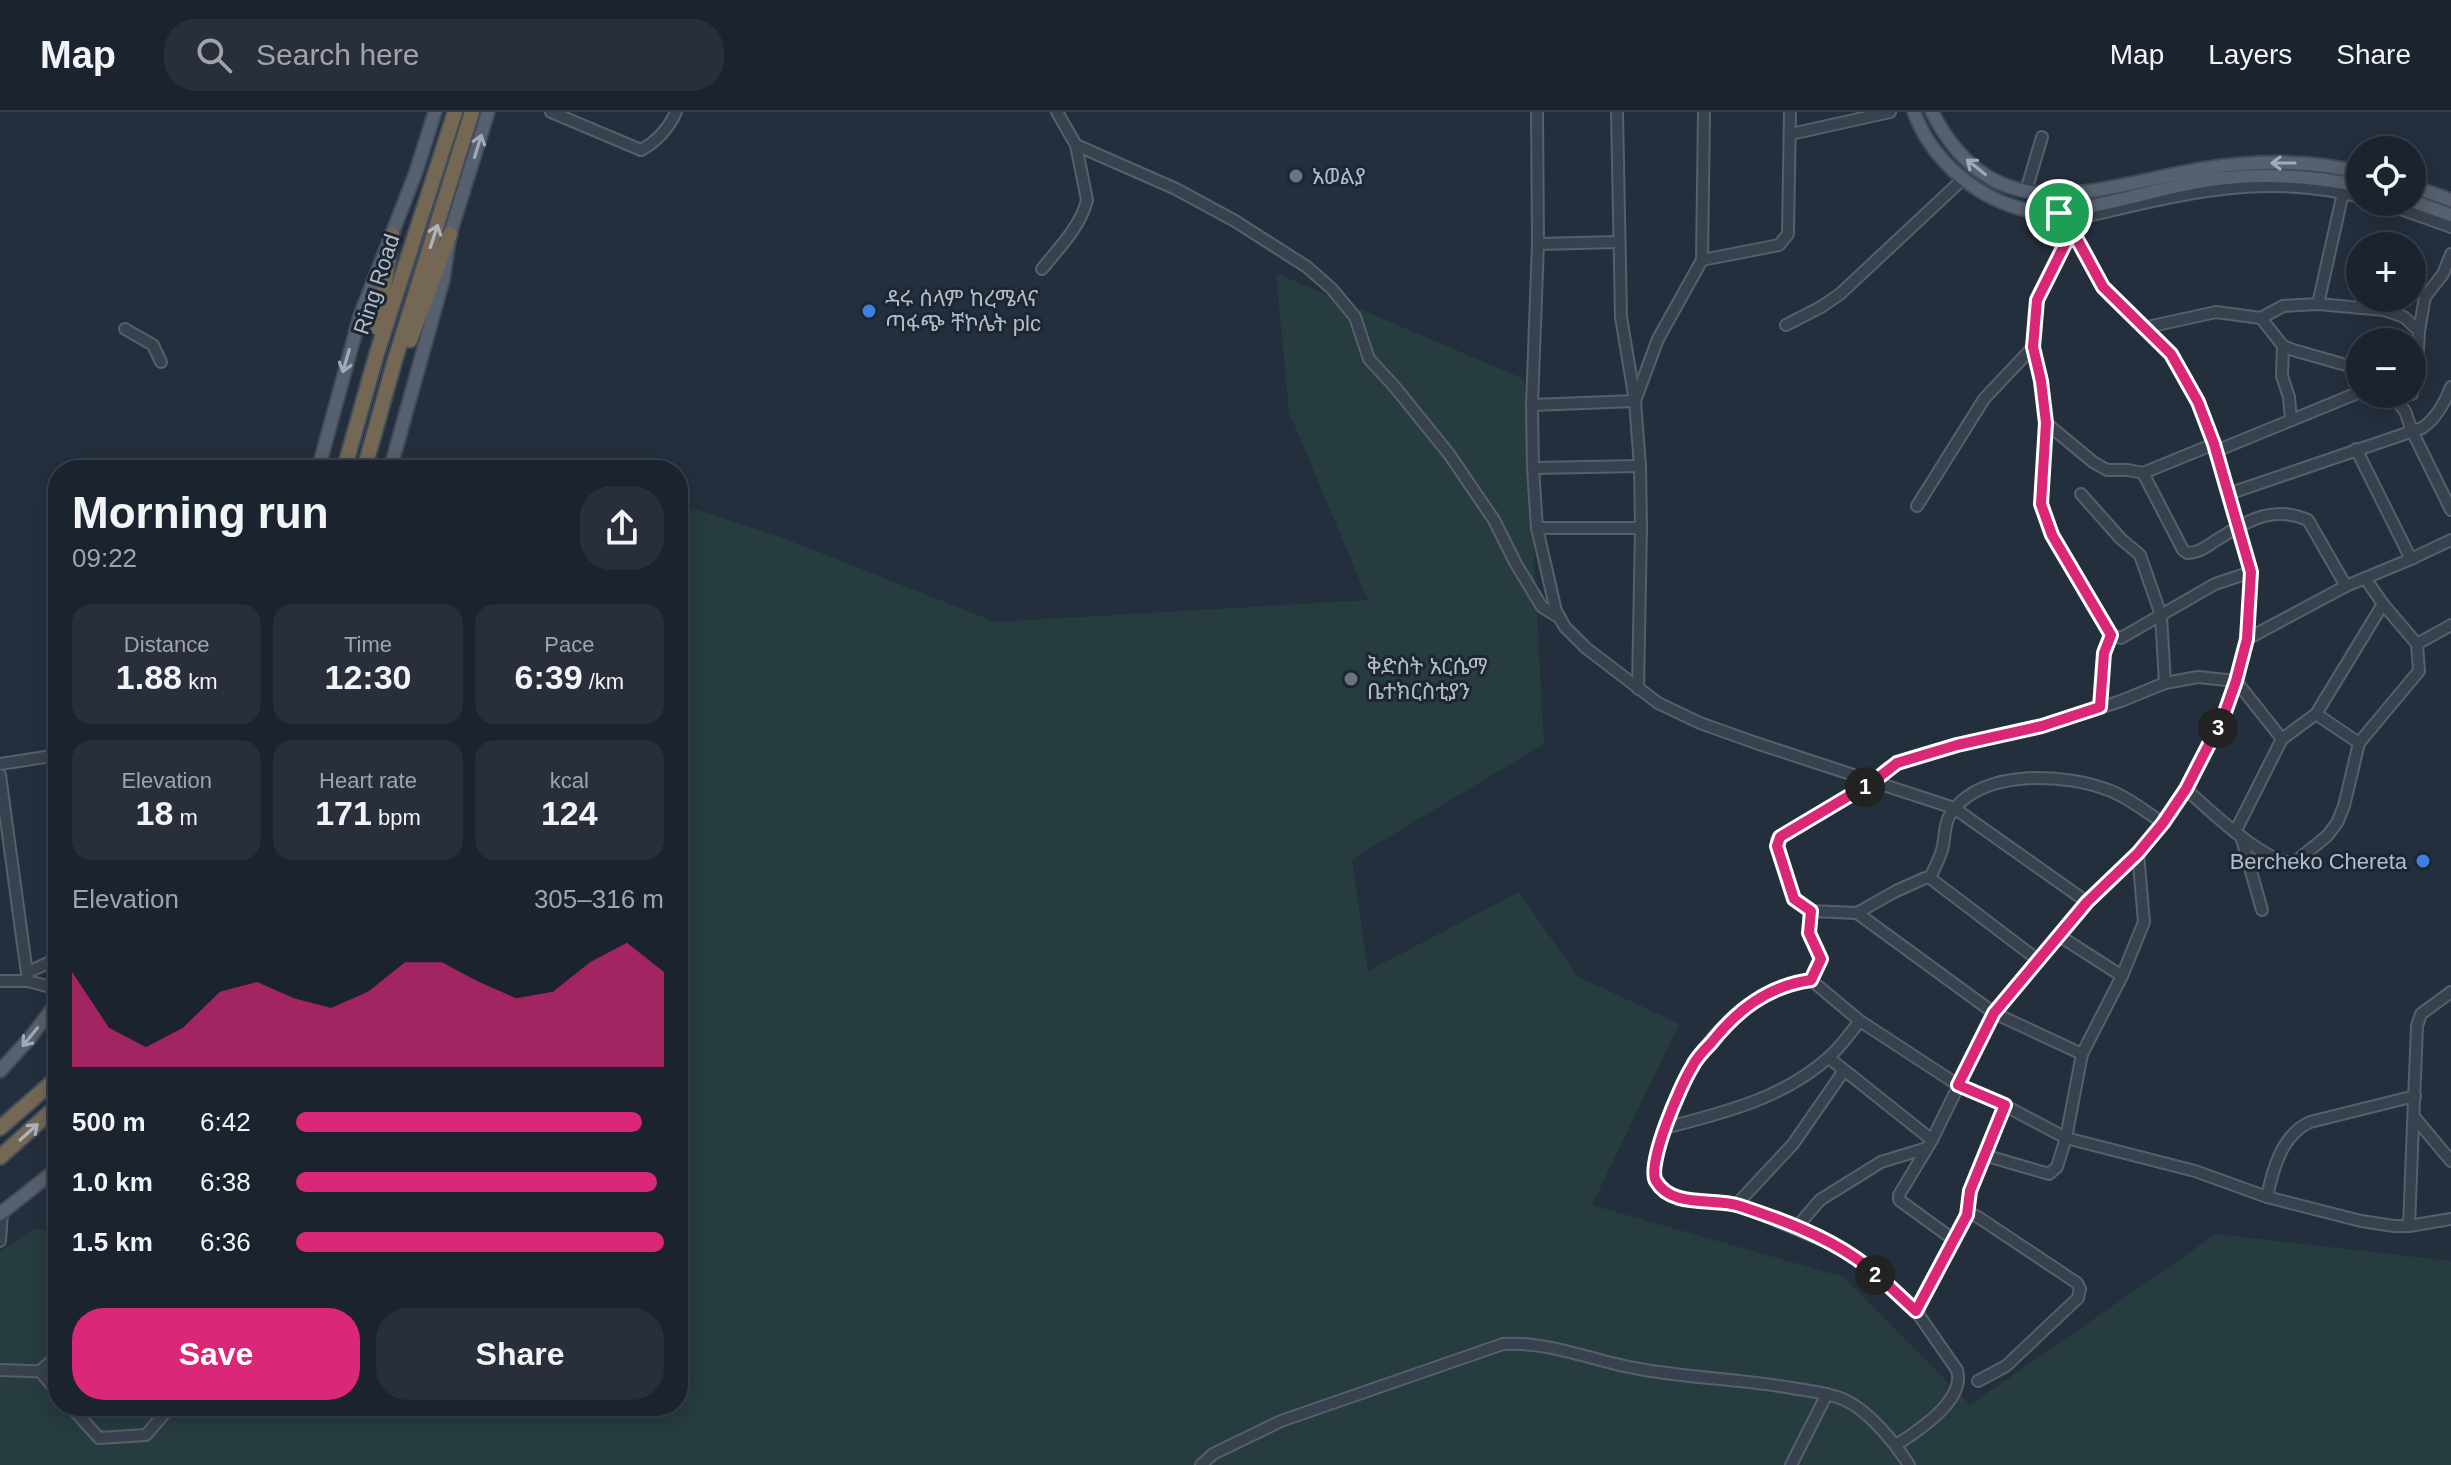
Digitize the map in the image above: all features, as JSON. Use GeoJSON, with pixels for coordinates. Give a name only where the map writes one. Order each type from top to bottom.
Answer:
{"type":"FeatureCollection","features":[{"type":"Feature","properties":{"kind":"highway","name":"Ring Road"},"geometry":{"type":"LineString","coordinates":[[347,460],[377,353],[455,112]]}},
{"type":"Feature","properties":{"kind":"highway","name":"Ring Road"},"geometry":{"type":"LineString","coordinates":[[367,460],[472,112]]}},
{"type":"Feature","properties":{"kind":"highway"},"geometry":{"type":"LineString","coordinates":[[394,363],[409,342],[450,234]]}},
{"type":"Feature","properties":{"kind":"highway"},"geometry":{"type":"LineString","coordinates":[[377,353],[392,235]]}},
{"type":"Feature","properties":{"kind":"highway"},"geometry":{"type":"LineString","coordinates":[[0,1128],[48,1086]]}},
{"type":"Feature","properties":{"kind":"highway"},"geometry":{"type":"LineString","coordinates":[[0,1157],[48,1114]]}},
{"type":"Feature","properties":{"kind":"main road","name":"Ring Road"},"geometry":{"type":"LineString","coordinates":[[321,460],[360,316],[435,112]]}},
{"type":"Feature","properties":{"kind":"main road"},"geometry":{"type":"LineString","coordinates":[[393,460],[443,280],[450,234],[488,112]]}},
{"type":"Feature","properties":{"kind":"main road"},"geometry":{"type":"LineString","coordinates":[[1914,112],[1932,147],[1963,179],[2014,206],[2062,212],[2233,178],[2312,178],[2346,184]]}},
{"type":"Feature","properties":{"kind":"main road"},"geometry":{"type":"LineString","coordinates":[[1932,112],[1947,138],[1973,166],[2002,183],[2022,190],[2067,195],[2203,169],[2255,163],[2292,162],[2346,170]]}},
{"type":"Feature","properties":{"kind":"main road"},"geometry":{"type":"LineString","coordinates":[[2014,206],[2022,190]]}},
{"type":"Feature","properties":{"kind":"main road"},"geometry":{"type":"LineString","coordinates":[[2426,191],[2451,200]]}},
{"type":"Feature","properties":{"kind":"main road"},"geometry":{"type":"LineString","coordinates":[[2426,206],[2451,215]]}},
{"type":"Feature","properties":{"kind":"main road"},"geometry":{"type":"LineString","coordinates":[[0,1071],[48,1014]]}},
{"type":"Feature","properties":{"kind":"main road"},"geometry":{"type":"LineString","coordinates":[[1,1214],[48,1176]]}},
{"type":"Feature","properties":{"kind":"street"},"geometry":{"type":"LineString","coordinates":[[551,112],[641,150],[663,132],[676,112]]}},
{"type":"Feature","properties":{"kind":"street"},"geometry":{"type":"LineString","coordinates":[[1042,269],[1076,225],[1087,200],[1076,145],[1057,112]]}},
{"type":"Feature","properties":{"kind":"street"},"geometry":{"type":"LineString","coordinates":[[1537,112],[1538,244],[1532,405],[1533,468],[1537,528],[1556,611],[1565,627],[1586,648],[1658,703],[1700,723],[1954,808],[2087,902]]}},
{"type":"Feature","properties":{"kind":"street"},"geometry":{"type":"LineString","coordinates":[[1617,112],[1621,317],[1635,401],[1640,466],[1638,689]]}},
{"type":"Feature","properties":{"kind":"street"},"geometry":{"type":"LineString","coordinates":[[1635,401],[1658,339],[1702,260],[1704,112]]}},
{"type":"Feature","properties":{"kind":"street"},"geometry":{"type":"LineString","coordinates":[[1702,260],[1779,245],[1784,241],[1788,234],[1790,112]]}},
{"type":"Feature","properties":{"kind":"street"},"geometry":{"type":"LineString","coordinates":[[1791,134],[1890,112]]}},
{"type":"Feature","properties":{"kind":"street"},"geometry":{"type":"LineString","coordinates":[[2022,190],[2042,137]]}},
{"type":"Feature","properties":{"kind":"street"},"geometry":{"type":"LineString","coordinates":[[1076,145],[1176,189],[1235,221],[1307,267],[1332,289],[1355,317],[1369,359],[1449,454],[1494,520],[1542,607],[1560,618]]}},
{"type":"Feature","properties":{"kind":"street"},"geometry":{"type":"LineString","coordinates":[[1786,325],[1840,294],[1963,179]]}},
{"type":"Feature","properties":{"kind":"street"},"geometry":{"type":"LineString","coordinates":[[2062,212],[2084,217],[2243,187],[2302,187],[2346,194]]}},
{"type":"Feature","properties":{"kind":"street"},"geometry":{"type":"LineString","coordinates":[[2318,304],[2343,193]]}},
{"type":"Feature","properties":{"kind":"street"},"geometry":{"type":"LineString","coordinates":[[1954,1240],[1899,1200],[1899,1195],[1929,1144],[1994,1013],[2087,902],[2138,853],[2186,789],[2224,715],[2247,639],[2251,572],[2215,447],[2198,402],[2171,354],[2103,287],[2062,212]]}},
{"type":"Feature","properties":{"kind":"street"},"geometry":{"type":"LineString","coordinates":[[2420,216],[2451,227]]}},
{"type":"Feature","properties":{"kind":"street"},"geometry":{"type":"LineString","coordinates":[[2084,217],[2072,230],[2037,300],[2033,347],[2046,423],[2041,504],[2052,535],[2111,635],[2121,638],[2215,584],[2251,572]]}},
{"type":"Feature","properties":{"kind":"street"},"geometry":{"type":"LineString","coordinates":[[1538,244],[1619,242]]}},
{"type":"Feature","properties":{"kind":"street"},"geometry":{"type":"LineString","coordinates":[[2420,328],[2425,297],[2443,274],[2451,254]]}},
{"type":"Feature","properties":{"kind":"street"},"geometry":{"type":"LineString","coordinates":[[2143,328],[2216,312],[2261,318],[2283,306],[2318,304],[2384,310],[2404,317],[2416,328]]}},
{"type":"Feature","properties":{"kind":"street"},"geometry":{"type":"LineString","coordinates":[[2261,318],[2283,346],[2346,365]]}},
{"type":"Feature","properties":{"kind":"street"},"geometry":{"type":"LineString","coordinates":[[125,329],[153,345],[161,362]]}},
{"type":"Feature","properties":{"kind":"street"},"geometry":{"type":"LineString","coordinates":[[2283,346],[2282,376],[2289,397],[2291,420]]}},
{"type":"Feature","properties":{"kind":"street"},"geometry":{"type":"LineString","coordinates":[[1917,506],[1984,399],[2033,347]]}},
{"type":"Feature","properties":{"kind":"street"},"geometry":{"type":"LineString","coordinates":[[2228,494],[2429,423],[2451,387]]}},
{"type":"Feature","properties":{"kind":"street"},"geometry":{"type":"LineString","coordinates":[[2046,423],[2098,466],[2107,470],[2143,473],[2346,398]]}},
{"type":"Feature","properties":{"kind":"street"},"geometry":{"type":"LineString","coordinates":[[1532,405],[1635,401]]}},
{"type":"Feature","properties":{"kind":"street"},"geometry":{"type":"LineString","coordinates":[[2403,408],[2451,510]]}},
{"type":"Feature","properties":{"kind":"street"},"geometry":{"type":"LineString","coordinates":[[2356,449],[2411,559]]}},
{"type":"Feature","properties":{"kind":"street"},"geometry":{"type":"LineString","coordinates":[[1533,468],[1640,466]]}},
{"type":"Feature","properties":{"kind":"street"},"geometry":{"type":"LineString","coordinates":[[2143,473],[2187,553],[2198,552],[2264,515],[2295,516],[2308,520],[2346,586]]}},
{"type":"Feature","properties":{"kind":"street"},"geometry":{"type":"LineString","coordinates":[[2081,494],[2121,539],[2140,555],[2161,615],[2165,683]]}},
{"type":"Feature","properties":{"kind":"street"},"geometry":{"type":"LineString","coordinates":[[1537,528],[1641,528]]}},
{"type":"Feature","properties":{"kind":"street"},"geometry":{"type":"LineString","coordinates":[[2247,639],[2346,586],[2450,542]]}},
{"type":"Feature","properties":{"kind":"street"},"geometry":{"type":"LineString","coordinates":[[2186,789],[2238,834],[2280,862],[2295,862],[2327,836],[2344,806],[2359,743],[2417,676],[2420,667],[2417,644],[2365,578]]}},
{"type":"Feature","properties":{"kind":"street"},"geometry":{"type":"LineString","coordinates":[[2262,910],[2238,834],[2282,739],[2316,714],[2383,604]]}},
{"type":"Feature","properties":{"kind":"street"},"geometry":{"type":"LineString","coordinates":[[2417,644],[2451,625]]}},
{"type":"Feature","properties":{"kind":"street"},"geometry":{"type":"LineString","coordinates":[[2100,707],[2104,653],[2111,635]]}},
{"type":"Feature","properties":{"kind":"street"},"geometry":{"type":"LineString","coordinates":[[2163,823],[2113,792],[2081,783],[2025,777],[1988,785],[1975,790],[1954,808],[1946,821],[1941,852],[1930,878],[1896,891],[1857,913],[1811,911],[1794,899],[1777,840],[1874,781],[1888,768],[1908,759],[2042,726],[2165,683],[2198,677],[2236,681],[2282,739]]}},
{"type":"Feature","properties":{"kind":"street"},"geometry":{"type":"LineString","coordinates":[[2316,714],[2359,743]]}},
{"type":"Feature","properties":{"kind":"street"},"geometry":{"type":"LineString","coordinates":[[0,764],[48,757]]}},
{"type":"Feature","properties":{"kind":"street"},"geometry":{"type":"LineString","coordinates":[[0,775],[28,977]]}},
{"type":"Feature","properties":{"kind":"street"},"geometry":{"type":"LineString","coordinates":[[1984,1155],[2049,1174],[2057,1167],[2066,1138],[2082,1054],[2122,976],[2144,922],[2138,853]]}},
{"type":"Feature","properties":{"kind":"street"},"geometry":{"type":"LineString","coordinates":[[1930,878],[2038,960]]}},
{"type":"Feature","properties":{"kind":"street"},"geometry":{"type":"LineString","coordinates":[[1811,911],[1809,933],[1821,959],[1811,980]]}},
{"type":"Feature","properties":{"kind":"street"},"geometry":{"type":"LineString","coordinates":[[1857,913],[1994,1013],[2082,1054]]}},
{"type":"Feature","properties":{"kind":"street"},"geometry":{"type":"LineString","coordinates":[[2058,935],[2122,976]]}},
{"type":"Feature","properties":{"kind":"street"},"geometry":{"type":"LineString","coordinates":[[0,981],[28,977],[48,963]]}},
{"type":"Feature","properties":{"kind":"street"},"geometry":{"type":"LineString","coordinates":[[28,977],[48,985]]}},
{"type":"Feature","properties":{"kind":"street"},"geometry":{"type":"LineString","coordinates":[[1896,1445],[1923,1428],[1947,1404],[1959,1379],[1957,1370],[1916,1311],[1858,1260],[1834,1245],[1737,1204],[1686,1199],[1671,1194],[1658,1185],[1653,1175],[1665,1128],[1692,1065],[1731,1018],[1789,983],[1811,980],[1860,1021],[1958,1085],[2005,1105],[2066,1138],[2195,1171],[2267,1197],[2361,1221],[2409,1226],[2451,1219]]}},
{"type":"Feature","properties":{"kind":"street"},"geometry":{"type":"LineString","coordinates":[[2409,1226],[2419,1019],[2421,1014],[2451,992]]}},
{"type":"Feature","properties":{"kind":"street"},"geometry":{"type":"LineString","coordinates":[[1665,1128],[1767,1097],[1792,1084],[1829,1058],[1860,1021]]}},
{"type":"Feature","properties":{"kind":"street"},"geometry":{"type":"LineString","coordinates":[[1829,1058],[1929,1144]]}},
{"type":"Feature","properties":{"kind":"street"},"geometry":{"type":"LineString","coordinates":[[1737,1204],[1793,1144],[1843,1072]]}},
{"type":"Feature","properties":{"kind":"street"},"geometry":{"type":"LineString","coordinates":[[2267,1197],[2278,1159],[2299,1127],[2415,1096]]}},
{"type":"Feature","properties":{"kind":"street"},"geometry":{"type":"LineString","coordinates":[[1916,1311],[1967,1215],[1970,1191],[2005,1105]]}},
{"type":"Feature","properties":{"kind":"street"},"geometry":{"type":"LineString","coordinates":[[2415,1118],[2451,1161]]}},
{"type":"Feature","properties":{"kind":"street"},"geometry":{"type":"LineString","coordinates":[[1796,1228],[1820,1200],[1890,1158],[1929,1144]]}},
{"type":"Feature","properties":{"kind":"street"},"geometry":{"type":"LineString","coordinates":[[0,1241],[1,1214]]}},
{"type":"Feature","properties":{"kind":"street"},"geometry":{"type":"LineString","coordinates":[[1967,1215],[1978,1217],[2072,1279],[2080,1289],[2078,1298],[2019,1355],[1995,1374],[1978,1381]]}},
{"type":"Feature","properties":{"kind":"street"},"geometry":{"type":"LineString","coordinates":[[1201,1465],[1213,1454],[1281,1421],[1503,1344],[1528,1343],[1637,1369],[1753,1381],[1827,1394],[1847,1401],[1860,1410],[1896,1445],[1909,1465]]}},
{"type":"Feature","properties":{"kind":"street"},"geometry":{"type":"LineString","coordinates":[[40,1371],[48,1364]]}},
{"type":"Feature","properties":{"kind":"street"},"geometry":{"type":"LineString","coordinates":[[0,1370],[48,1371]]}},
{"type":"Feature","properties":{"kind":"street"},"geometry":{"type":"LineString","coordinates":[[40,1371],[48,1381]]}},
{"type":"Feature","properties":{"kind":"street"},"geometry":{"type":"LineString","coordinates":[[1791,1465],[1827,1394]]}},
{"type":"Feature","properties":{"kind":"street"},"geometry":{"type":"LineString","coordinates":[[78,1416],[95,1436],[105,1438],[146,1435],[162,1416]]}},
{"type":"Feature","properties":{"kind":"green space"},"geometry":{"type":"Polygon","coordinates":[[[1276,273],[1524,379],[1544,744],[1352,859],[1368,971],[1519,892],[1577,976],[1679,1024],[1592,1205],[1844,1277],[1970,1405],[2216,1234],[2451,1261],[2451,1465],[0,1465],[0,1251],[34,1229],[48,1230],[48,1416],[688,1416],[688,507],[778,536],[995,622],[1368,600],[1289,412],[1276,273]]]}},
{"type":"Feature","properties":{"kind":"place","name":"አወልያ"},"geometry":{"type":"Point","coordinates":[1296,176]}},
{"type":"Feature","properties":{"kind":"place","name":"ዳሩ ሰላም ከረሜላና ጣፋጭ ቸኮሌት plc"},"geometry":{"type":"Point","coordinates":[869,311]}},
{"type":"Feature","properties":{"kind":"place","name":"ቅድስት አርሴማ ቤተክርስቲያን"},"geometry":{"type":"Point","coordinates":[1351,679]}},
{"type":"Feature","properties":{"kind":"place","name":"Bercheko Chereta"},"geometry":{"type":"Point","coordinates":[2423,861]}},
{"type":"Feature","properties":{"kind":"route"},"geometry":{"type":"LineString","coordinates":[[2059,213],[2072,230],[2040,291],[2033,347],[2046,423],[2041,504],[2052,535],[2111,635],[2104,653],[2100,707],[2042,726],[1957,745],[1897,763],[1874,781],[1777,840],[1794,899],[1811,911],[1809,933],[1821,959],[1820,964],[1811,980],[1789,983],[1739,1011],[1692,1065],[1665,1128],[1653,1175],[1658,1185],[1671,1194],[1686,1199],[1737,1204],[1834,1245],[1858,1260],[1916,1311],[1967,1215],[1970,1191],[2005,1105],[1958,1085],[1994,1013],[2087,902],[2138,853],[2186,789],[2224,715],[2247,639],[2251,572],[2214,444],[2198,402],[2171,354],[2103,287],[2072,230],[2084,217],[2059,213]]}}]}
